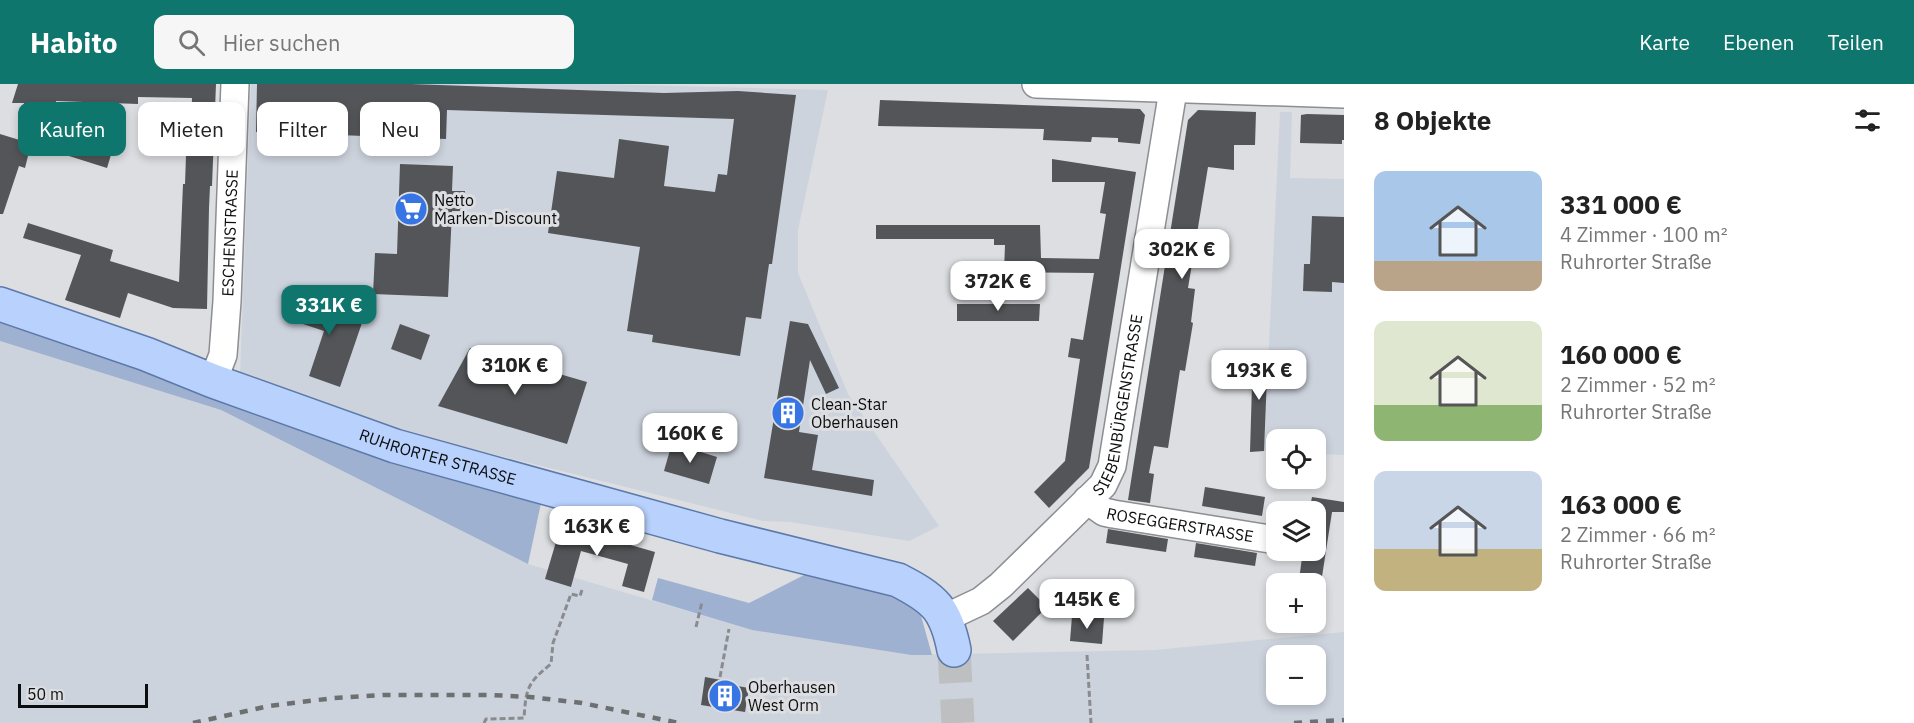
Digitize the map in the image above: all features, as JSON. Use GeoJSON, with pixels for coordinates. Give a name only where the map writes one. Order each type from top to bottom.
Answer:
{"type":"FeatureCollection","features":[{"type":"Feature","properties":{"kind":"main road","name":"RUHRORTER STRASSE"},"geometry":{"type":"LineString","coordinates":[[0,304],[146,354],[213,381],[395,446],[766,549],[881,574],[898,580],[919,591],[934,603],[945,618],[954,650]]}},
{"type":"Feature","properties":{"kind":"street","name":"ESCHENSTRASSE"},"geometry":{"type":"LineString","coordinates":[[213,381],[223,355],[235,84]]}},
{"type":"Feature","properties":{"kind":"street"},"geometry":{"type":"LineString","coordinates":[[1036,84],[1173,86],[1344,94]]}},
{"type":"Feature","properties":{"kind":"street","name":"SIEBENBÜRGENSTRASSE"},"geometry":{"type":"LineString","coordinates":[[945,618],[981,601],[994,591],[1103,485],[1112,466],[1173,86]]}},
{"type":"Feature","properties":{"kind":"street","name":"ROSEGGERSTRASSE"},"geometry":{"type":"LineString","coordinates":[[1087,500],[1104,512],[1113,514],[1266,538]]}},
{"type":"Feature","properties":{"kind":"path"},"geometry":{"type":"LineString","coordinates":[[484,723],[486,719],[524,718],[526,692],[536,676],[551,664],[553,643],[571,594],[580,596],[582,590]]}},
{"type":"Feature","properties":{"kind":"path"},"geometry":{"type":"LineString","coordinates":[[696,627],[702,602]]}},
{"type":"Feature","properties":{"kind":"path"},"geometry":{"type":"LineString","coordinates":[[720,677],[729,629]]}},
{"type":"Feature","properties":{"kind":"path"},"geometry":{"type":"LineString","coordinates":[[1087,655],[1091,723]]}},
{"type":"Feature","properties":{"kind":"shaded area"},"geometry":{"type":"Polygon","coordinates":[[[251,84],[595,84],[828,90],[798,230],[798,273],[848,394],[939,526],[909,541],[790,522],[763,521],[424,437],[240,374],[251,84]]]}},
{"type":"Feature","properties":{"kind":"shaded area"},"geometry":{"type":"Polygon","coordinates":[[[1280,112],[1292,112],[1290,178],[1344,179],[1344,455],[1326,454],[1326,429],[1266,429],[1266,451],[1264,451],[1280,112]]]}},
{"type":"Feature","properties":{"kind":"shaded area"},"geometry":{"type":"Polygon","coordinates":[[[0,319],[541,503],[528,564],[221,410],[0,341],[0,319]]]}},
{"type":"Feature","properties":{"kind":"shaded area"},"geometry":{"type":"Polygon","coordinates":[[[0,341],[221,410],[528,564],[752,630],[911,655],[1155,650],[1344,632],[1344,723],[0,723],[0,341]]]}},
{"type":"Feature","properties":{"kind":"shaded area"},"geometry":{"type":"Polygon","coordinates":[[[810,572],[918,605],[932,655],[911,655],[752,630],[652,600],[658,578],[749,603],[810,572]]]}},
{"type":"Feature","properties":{"kind":"building"},"geometry":{"type":"Polygon","coordinates":[[[18,84],[216,84],[215,102],[192,102],[192,98],[138,97],[138,104],[56,101],[12,103],[18,84]]]}},
{"type":"Feature","properties":{"kind":"building"},"geometry":{"type":"Polygon","coordinates":[[[257,84],[411,84],[664,93],[738,91],[796,95],[772,264],[769,264],[761,319],[746,317],[740,356],[652,342],[653,335],[627,331],[640,247],[548,233],[557,171],[614,178],[619,139],[669,146],[664,186],[715,192],[718,174],[727,175],[734,119],[447,110],[446,139],[440,139],[440,102],[360,102],[360,136],[348,135],[348,102],[257,102],[256,132],[257,84]]]}},
{"type":"Feature","properties":{"kind":"building"},"geometry":{"type":"Polygon","coordinates":[[[880,100],[1140,109],[1145,115],[1140,144],[1118,142],[1118,138],[1092,137],[1091,142],[1043,140],[1044,129],[878,126],[880,100]]]}},
{"type":"Feature","properties":{"kind":"building"},"geometry":{"type":"Polygon","coordinates":[[[1198,110],[1256,112],[1255,145],[1234,145],[1234,170],[1208,167],[1188,288],[1195,289],[1191,322],[1193,323],[1185,371],[1180,370],[1168,448],[1154,446],[1149,473],[1154,474],[1150,503],[1128,500],[1188,120],[1198,110]]]}},
{"type":"Feature","properties":{"kind":"building"},"geometry":{"type":"Polygon","coordinates":[[[1301,115],[1344,115],[1342,144],[1300,143],[1301,115]]]}},
{"type":"Feature","properties":{"kind":"building"},"geometry":{"type":"Polygon","coordinates":[[[0,134],[18,140],[18,156],[28,156],[25,168],[19,166],[3,214],[0,214],[0,134]]]}},
{"type":"Feature","properties":{"kind":"building"},"geometry":{"type":"Polygon","coordinates":[[[69,156],[111,156],[107,168],[69,156]]]}},
{"type":"Feature","properties":{"kind":"building"},"geometry":{"type":"Polygon","coordinates":[[[186,156],[213,156],[209,208],[207,309],[173,308],[128,293],[120,318],[65,300],[81,255],[23,238],[28,223],[113,250],[110,261],[179,282],[183,184],[185,184],[186,156]]]}},
{"type":"Feature","properties":{"kind":"building"},"geometry":{"type":"Polygon","coordinates":[[[1052,159],[1136,172],[1089,468],[1049,508],[1034,492],[1065,461],[1080,359],[1068,357],[1071,338],[1083,340],[1094,273],[1004,272],[1005,245],[994,245],[994,239],[876,239],[876,225],[1040,225],[1041,258],[1099,259],[1106,214],[1100,213],[1105,182],[1052,182],[1052,159]]]}},
{"type":"Feature","properties":{"kind":"building"},"geometry":{"type":"Polygon","coordinates":[[[400,164],[453,166],[452,191],[465,191],[464,211],[452,211],[448,297],[373,294],[375,253],[397,254],[400,164]]]}},
{"type":"Feature","properties":{"kind":"building"},"geometry":{"type":"Polygon","coordinates":[[[1312,216],[1344,217],[1344,283],[1332,282],[1332,292],[1303,291],[1304,264],[1310,264],[1312,216]]]}},
{"type":"Feature","properties":{"kind":"building"},"geometry":{"type":"Polygon","coordinates":[[[297,293],[364,317],[340,387],[309,376],[324,331],[288,319],[297,293]]]}},
{"type":"Feature","properties":{"kind":"building"},"geometry":{"type":"Polygon","coordinates":[[[957,304],[1040,304],[1039,321],[957,321],[957,304]]]}},
{"type":"Feature","properties":{"kind":"building","name":"Clean-Star Oberhausen"},"geometry":{"type":"Polygon","coordinates":[[[790,321],[808,324],[839,388],[826,394],[810,360],[799,432],[818,435],[812,470],[874,480],[872,496],[764,478],[790,321]]]}},
{"type":"Feature","properties":{"kind":"building"},"geometry":{"type":"Polygon","coordinates":[[[400,324],[430,335],[421,360],[391,349],[400,324]]]}},
{"type":"Feature","properties":{"kind":"building"},"geometry":{"type":"Polygon","coordinates":[[[470,348],[587,382],[567,444],[438,406],[470,348]]]}},
{"type":"Feature","properties":{"kind":"building"},"geometry":{"type":"Polygon","coordinates":[[[1253,352],[1268,352],[1264,451],[1250,452],[1253,352]]]}},
{"type":"Feature","properties":{"kind":"building"},"geometry":{"type":"Polygon","coordinates":[[[672,443],[717,457],[709,484],[664,471],[672,443]]]}},
{"type":"Feature","properties":{"kind":"building"},"geometry":{"type":"Polygon","coordinates":[[[1205,487],[1265,497],[1262,516],[1202,506],[1205,487]]]}},
{"type":"Feature","properties":{"kind":"building"},"geometry":{"type":"Polygon","coordinates":[[[1312,497],[1344,502],[1344,512],[1332,512],[1326,551],[1326,501],[1311,501],[1312,497]]]}},
{"type":"Feature","properties":{"kind":"building"},"geometry":{"type":"Polygon","coordinates":[[[561,525],[655,552],[644,592],[622,586],[628,564],[581,551],[571,587],[545,579],[561,525]]]}},
{"type":"Feature","properties":{"kind":"building"},"geometry":{"type":"Polygon","coordinates":[[[1108,529],[1168,539],[1166,552],[1106,543],[1108,529]]]}},
{"type":"Feature","properties":{"kind":"building"},"geometry":{"type":"Polygon","coordinates":[[[1196,543],[1257,553],[1255,566],[1194,557],[1196,543]]]}},
{"type":"Feature","properties":{"kind":"building"},"geometry":{"type":"Polygon","coordinates":[[[1302,561],[1324,561],[1323,573],[1300,573],[1302,561]]]}},
{"type":"Feature","properties":{"kind":"building"},"geometry":{"type":"Polygon","coordinates":[[[1028,588],[1047,607],[1013,641],[993,621],[1028,588]]]}},
{"type":"Feature","properties":{"kind":"building"},"geometry":{"type":"Polygon","coordinates":[[[1072,616],[1104,618],[1102,644],[1070,641],[1072,616]]]}},
{"type":"Feature","properties":{"kind":"building","name":"Oberhausen West Orm"},"geometry":{"type":"Polygon","coordinates":[[[705,677],[721,680],[720,683],[749,688],[745,712],[701,705],[705,677]]]}},
{"type":"Feature","properties":{"kind":"tunnel"},"geometry":{"type":"LineString","coordinates":[[954,650],[958,723]]}},
{"type":"Feature","properties":{"kind":"railway"},"geometry":{"type":"LineString","coordinates":[[193,723],[269,706],[383,695],[530,697],[582,703],[679,723]]}},
{"type":"Feature","properties":{"kind":"railway"},"geometry":{"type":"LineString","coordinates":[[1294,723],[1344,720]]}},
{"type":"Feature","properties":{"kind":"place","name":"Netto Marken-Discount"},"geometry":{"type":"Point","coordinates":[411,209]}},
{"type":"Feature","properties":{"kind":"place","name":"Clean-Star Oberhausen"},"geometry":{"type":"Point","coordinates":[788,413]}},
{"type":"Feature","properties":{"kind":"place","name":"Oberhausen West Orm"},"geometry":{"type":"Point","coordinates":[725,696]}}]}
